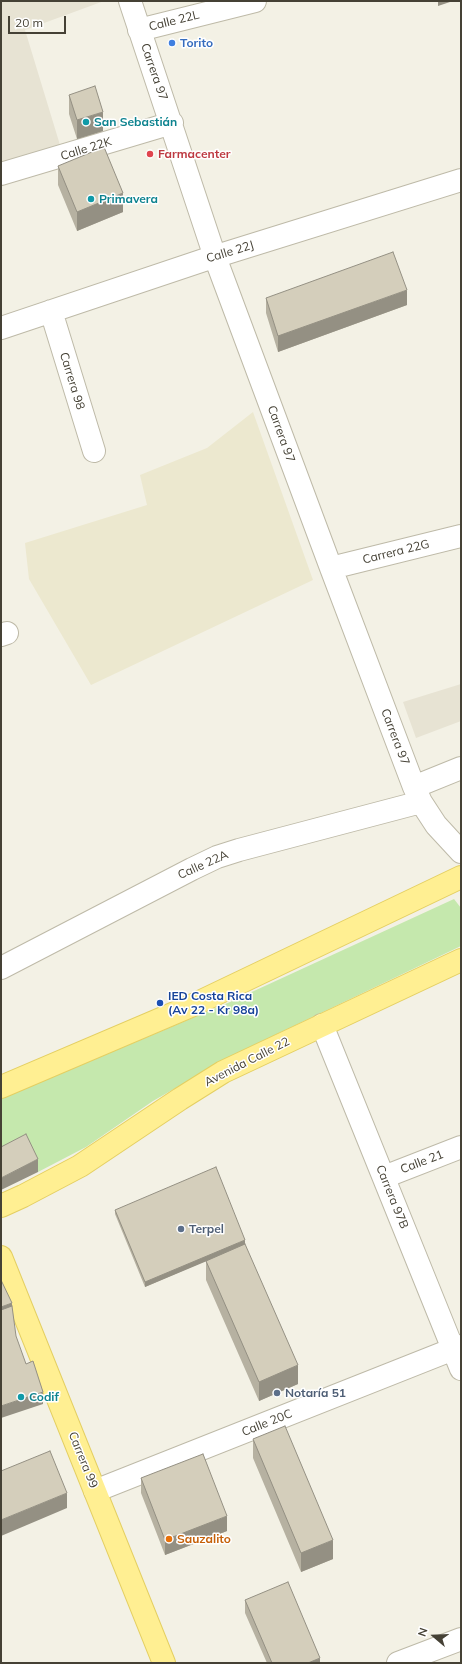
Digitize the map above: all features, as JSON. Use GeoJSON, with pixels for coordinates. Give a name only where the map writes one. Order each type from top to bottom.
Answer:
{"type":"FeatureCollection","features":[{"type":"Feature","properties":{"kind":"main road"},"geometry":{"type":"LineString","coordinates":[[1,1088],[191,1006],[461,877]]}},
{"type":"Feature","properties":{"kind":"main road","name":"Avenida Calle 22"},"geometry":{"type":"LineString","coordinates":[[1,1206],[80,1166],[223,1072],[461,960]]}},
{"type":"Feature","properties":{"kind":"main road","name":"Carrera 99"},"geometry":{"type":"LineString","coordinates":[[1,1257],[164,1663]]}},
{"type":"Feature","properties":{"kind":"street","name":"Carrera 97"},"geometry":{"type":"LineString","coordinates":[[130,1],[216,257],[330,568],[418,794],[436,825],[461,852]]}},
{"type":"Feature","properties":{"kind":"street","name":"Calle 22L"},"geometry":{"type":"LineString","coordinates":[[139,30],[256,1]]}},
{"type":"Feature","properties":{"kind":"street","name":"Calle 22K"},"geometry":{"type":"LineString","coordinates":[[1,174],[172,123]]}},
{"type":"Feature","properties":{"kind":"street","name":"Calle 22J"},"geometry":{"type":"LineString","coordinates":[[1,328],[216,257],[461,180]]}},
{"type":"Feature","properties":{"kind":"street","name":"Carrera 98"},"geometry":{"type":"LineString","coordinates":[[51,311],[94,451]]}},
{"type":"Feature","properties":{"kind":"street","name":"Carrera 22G"},"geometry":{"type":"LineString","coordinates":[[330,568],[461,536]]}},
{"type":"Feature","properties":{"kind":"street","name":"Calle 22A"},"geometry":{"type":"LineString","coordinates":[[2,966],[217,857],[418,794],[461,768]]}},
{"type":"Feature","properties":{"kind":"street","name":"Carrera 97B"},"geometry":{"type":"LineString","coordinates":[[322,1025],[384,1177],[457,1347],[461,1369]]}},
{"type":"Feature","properties":{"kind":"street","name":"Calle 21"},"geometry":{"type":"LineString","coordinates":[[384,1177],[461,1147]]}},
{"type":"Feature","properties":{"kind":"street","name":"Calle 20C"},"geometry":{"type":"LineString","coordinates":[[95,1491],[457,1347]]}},
{"type":"Feature","properties":{"kind":"street"},"geometry":{"type":"LineString","coordinates":[[398,1663],[461,1639]]}},
{"type":"Feature","properties":{"kind":"shaded area"},"geometry":{"type":"Polygon","coordinates":[[[1,1],[104,1],[25,30],[60,145],[1,164],[1,1]]]}},
{"type":"Feature","properties":{"kind":"shaded area"},"geometry":{"type":"Polygon","coordinates":[[[253,412],[313,580],[91,685],[29,579],[25,543],[147,505],[140,475],[207,448],[253,412]]]}},
{"type":"Feature","properties":{"kind":"shaded area"},"geometry":{"type":"Polygon","coordinates":[[[461,684],[461,721],[416,738],[403,702],[461,684]]]}},
{"type":"Feature","properties":{"kind":"green space"},"geometry":{"type":"Polygon","coordinates":[[[454,899],[461,908],[461,946],[233,1055],[153,1101],[86,1147],[38,1172],[26,1147],[1,1159],[1,1099],[230,1002],[454,899]]]}},
{"type":"Feature","properties":{"kind":"building"},"geometry":{"type":"Polygon","coordinates":[[[95,86],[103,112],[77,120],[69,95],[95,86]]]}},
{"type":"Feature","properties":{"kind":"building"},"geometry":{"type":"Polygon","coordinates":[[[104,147],[123,193],[77,212],[58,166],[104,147]]]}},
{"type":"Feature","properties":{"kind":"building"},"geometry":{"type":"Polygon","coordinates":[[[393,252],[407,290],[278,336],[266,298],[393,252]]]}},
{"type":"Feature","properties":{"kind":"building"},"geometry":{"type":"Polygon","coordinates":[[[26,1134],[38,1159],[1,1178],[1,1147],[26,1134]]]}},
{"type":"Feature","properties":{"kind":"building","name":"Terpel"},"geometry":{"type":"Polygon","coordinates":[[[216,1167],[245,1240],[145,1282],[115,1210],[216,1167]]]}},
{"type":"Feature","properties":{"kind":"building"},"geometry":{"type":"Polygon","coordinates":[[[245,1244],[298,1365],[259,1382],[206,1261],[245,1244]]]}},
{"type":"Feature","properties":{"kind":"building"},"geometry":{"type":"Polygon","coordinates":[[[1,1280],[12,1303],[1,1307],[1,1280]]]}},
{"type":"Feature","properties":{"kind":"building"},"geometry":{"type":"Polygon","coordinates":[[[12,1306],[16,1336],[26,1364],[33,1361],[43,1392],[1,1406],[1,1310],[12,1306]]]}},
{"type":"Feature","properties":{"kind":"building"},"geometry":{"type":"Polygon","coordinates":[[[285,1426],[333,1540],[301,1553],[253,1439],[285,1426]]]}},
{"type":"Feature","properties":{"kind":"building"},"geometry":{"type":"Polygon","coordinates":[[[50,1451],[67,1493],[1,1520],[1,1471],[50,1451]]]}},
{"type":"Feature","properties":{"kind":"building"},"geometry":{"type":"Polygon","coordinates":[[[203,1454],[227,1516],[165,1540],[141,1478],[203,1454]]]}},
{"type":"Feature","properties":{"kind":"building"},"geometry":{"type":"Polygon","coordinates":[[[288,1582],[320,1658],[308,1663],[272,1663],[245,1600],[288,1582]]]}},
{"type":"Feature","properties":{"kind":"place","name":"Torito"},"geometry":{"type":"Point","coordinates":[172,43]}},
{"type":"Feature","properties":{"kind":"place","name":"San Sebastián"},"geometry":{"type":"Point","coordinates":[86,122]}},
{"type":"Feature","properties":{"kind":"place","name":"Farmacenter"},"geometry":{"type":"Point","coordinates":[150,154]}},
{"type":"Feature","properties":{"kind":"place","name":"Primavera"},"geometry":{"type":"Point","coordinates":[91,199]}},
{"type":"Feature","properties":{"kind":"place","name":"IED Costa Rica (Av 22 - Kr 98a)"},"geometry":{"type":"Point","coordinates":[160,1003]}},
{"type":"Feature","properties":{"kind":"place","name":"Terpel"},"geometry":{"type":"Point","coordinates":[181,1229]}},
{"type":"Feature","properties":{"kind":"place","name":"Notaría 51"},"geometry":{"type":"Point","coordinates":[277,1393]}},
{"type":"Feature","properties":{"kind":"place","name":"Codif"},"geometry":{"type":"Point","coordinates":[21,1397]}},
{"type":"Feature","properties":{"kind":"place","name":"Sauzalito"},"geometry":{"type":"Point","coordinates":[169,1539]}}]}
